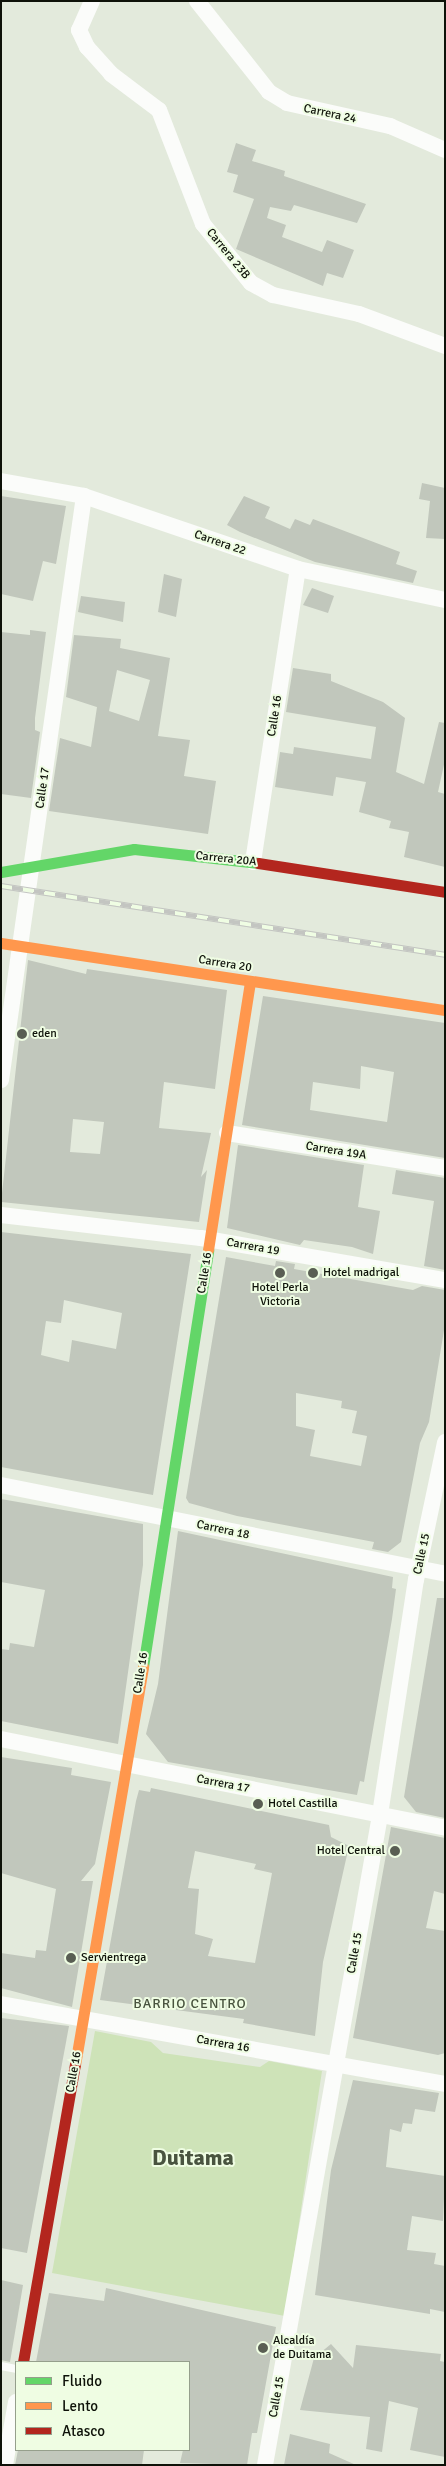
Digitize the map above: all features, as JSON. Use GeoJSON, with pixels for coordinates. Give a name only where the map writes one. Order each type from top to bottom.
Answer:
{"type":"FeatureCollection","features":[{"type":"Feature","properties":{"kind":"street","name":"Carrera 24"},"geometry":{"type":"LineString","coordinates":[[197,1],[269,92],[287,103],[390,126],[445,150]]}},
{"type":"Feature","properties":{"kind":"street","name":"Carrera 23B"},"geometry":{"type":"LineString","coordinates":[[89,4],[78,30],[87,47],[111,74],[159,110],[204,224],[251,283],[273,295],[360,314],[445,346]]}},
{"type":"Feature","properties":{"kind":"street","name":"Carrera 22"},"geometry":{"type":"LineString","coordinates":[[1,481],[84,496],[298,569],[443,600]]}},
{"type":"Feature","properties":{"kind":"street","name":"Calle 17"},"geometry":{"type":"LineString","coordinates":[[1,1080],[84,496]]}},
{"type":"Feature","properties":{"kind":"street","name":"Calle 16"},"geometry":{"type":"LineString","coordinates":[[253,862],[298,569]]}},
{"type":"Feature","properties":{"kind":"street","name":"Carrera 20A"},"geometry":{"type":"LineString","coordinates":[[3,870],[134,849],[253,862],[445,892]]}},
{"type":"Feature","properties":{"kind":"street","name":"Carrera 20"},"geometry":{"type":"LineString","coordinates":[[1,943],[445,1010]]}},
{"type":"Feature","properties":{"kind":"street","name":"Calle 16"},"geometry":{"type":"LineString","coordinates":[[23,2361],[127,1764],[250,982]]}},
{"type":"Feature","properties":{"kind":"street","name":"Carrera 19A"},"geometry":{"type":"LineString","coordinates":[[227,1133],[445,1168]]}},
{"type":"Feature","properties":{"kind":"street","name":"Carrera 19"},"geometry":{"type":"LineString","coordinates":[[1,1215],[210,1239],[445,1280]]}},
{"type":"Feature","properties":{"kind":"street","name":"Calle 15"},"geometry":{"type":"LineString","coordinates":[[265,2465],[379,1815],[418,1570],[445,1442]]}},
{"type":"Feature","properties":{"kind":"street","name":"Carrera 18"},"geometry":{"type":"LineString","coordinates":[[1,1485],[445,1574]]}},
{"type":"Feature","properties":{"kind":"street","name":"Carrera 17"},"geometry":{"type":"LineString","coordinates":[[1,1740],[445,1828]]}},
{"type":"Feature","properties":{"kind":"street","name":"Carrera 16"},"geometry":{"type":"LineString","coordinates":[[1,2004],[445,2084]]}},
{"type":"Feature","properties":{"kind":"street"},"geometry":{"type":"LineString","coordinates":[[5,2465],[15,2408]]}},
{"type":"Feature","properties":{"kind":"lane"},"geometry":{"type":"LineString","coordinates":[[1,2366],[15,2369]]}},
{"type":"Feature","properties":{"kind":"green space"},"geometry":{"type":"Polygon","coordinates":[[[95,2031],[151,2042],[163,2053],[260,2067],[269,2061],[322,2071],[285,2316],[52,2273],[95,2031]]]}},
{"type":"Feature","properties":{"kind":"building"},"geometry":{"type":"Polygon","coordinates":[[[236,143],[256,150],[252,161],[285,171],[284,176],[366,204],[357,223],[294,205],[291,211],[270,207],[267,218],[286,225],[282,237],[322,252],[327,240],[354,250],[343,278],[327,273],[323,286],[236,249],[254,199],[233,192],[238,175],[227,172],[236,143]]]}},
{"type":"Feature","properties":{"kind":"building"},"geometry":{"type":"Polygon","coordinates":[[[422,483],[445,488],[445,539],[426,538],[430,501],[419,499],[422,483]]]}},
{"type":"Feature","properties":{"kind":"building"},"geometry":{"type":"Polygon","coordinates":[[[1,496],[66,506],[56,564],[43,561],[33,601],[1,594],[1,496]]]}},
{"type":"Feature","properties":{"kind":"building"},"geometry":{"type":"Polygon","coordinates":[[[244,496],[270,507],[265,518],[290,529],[295,519],[310,525],[313,519],[400,552],[396,564],[417,571],[413,583],[315,562],[240,532],[227,525],[244,496]]]}},
{"type":"Feature","properties":{"kind":"building"},"geometry":{"type":"Polygon","coordinates":[[[164,574],[182,579],[176,617],[158,612],[164,574]]]}},
{"type":"Feature","properties":{"kind":"building"},"geometry":{"type":"Polygon","coordinates":[[[312,588],[334,596],[328,613],[303,605],[312,588]]]}},
{"type":"Feature","properties":{"kind":"building"},"geometry":{"type":"Polygon","coordinates":[[[81,596],[125,602],[123,622],[78,612],[81,596]]]}},
{"type":"Feature","properties":{"kind":"building"},"geometry":{"type":"Polygon","coordinates":[[[30,630],[46,632],[35,718],[35,730],[40,732],[31,798],[1,794],[1,632],[30,635],[30,630]]]}},
{"type":"Feature","properties":{"kind":"building"},"geometry":{"type":"Polygon","coordinates":[[[74,635],[121,639],[120,648],[170,658],[158,736],[190,740],[184,776],[216,781],[208,834],[49,811],[60,738],[91,747],[97,707],[66,697],[74,635]],[[117,670],[109,711],[139,721],[150,680],[117,670]]]}},
{"type":"Feature","properties":{"kind":"building"},"geometry":{"type":"Polygon","coordinates":[[[293,668],[331,674],[331,681],[383,702],[405,718],[396,772],[424,784],[439,722],[445,723],[445,760],[438,792],[445,794],[445,867],[404,857],[409,832],[389,828],[391,821],[359,812],[366,782],[336,777],[333,796],[275,787],[280,752],[293,754],[294,747],[371,759],[376,727],[286,712],[293,668]]]}},
{"type":"Feature","properties":{"kind":"building"},"geometry":{"type":"Polygon","coordinates":[[[28,960],[86,974],[87,969],[227,990],[215,1089],[164,1082],[159,1128],[211,1133],[201,1177],[207,1170],[199,1222],[1,1202],[28,960]],[[73,1119],[70,1152],[100,1154],[104,1122],[73,1119]]]}},
{"type":"Feature","properties":{"kind":"building"},"geometry":{"type":"Polygon","coordinates":[[[263,996],[445,1023],[445,1158],[242,1125],[263,996]],[[361,1066],[360,1089],[313,1082],[310,1110],[387,1122],[394,1072],[361,1066]]]}},
{"type":"Feature","properties":{"kind":"building"},"geometry":{"type":"Polygon","coordinates":[[[238,1145],[364,1165],[358,1207],[380,1211],[373,1254],[352,1247],[304,1240],[300,1245],[227,1228],[238,1145]]]}},
{"type":"Feature","properties":{"kind":"building"},"geometry":{"type":"Polygon","coordinates":[[[396,1170],[445,1178],[445,1270],[424,1266],[434,1201],[392,1194],[396,1170]]]}},
{"type":"Feature","properties":{"kind":"building"},"geometry":{"type":"Polygon","coordinates":[[[1,1232],[191,1254],[153,1495],[1,1467],[1,1232]],[[64,1300],[61,1323],[46,1321],[41,1355],[69,1362],[72,1340],[116,1349],[122,1313],[64,1300]]]}},
{"type":"Feature","properties":{"kind":"building"},"geometry":{"type":"Polygon","coordinates":[[[226,1257],[275,1266],[276,1261],[295,1264],[294,1269],[413,1290],[422,1286],[445,1290],[445,1324],[429,1422],[420,1443],[401,1542],[388,1552],[372,1549],[374,1542],[237,1516],[189,1503],[186,1498],[226,1257]],[[296,1393],[296,1426],[315,1430],[310,1456],[361,1466],[367,1436],[352,1433],[357,1411],[341,1408],[342,1401],[296,1393]]]}},
{"type":"Feature","properties":{"kind":"building"},"geometry":{"type":"Polygon","coordinates":[[[1,1499],[143,1524],[143,1565],[118,1744],[1,1721],[1,1649],[9,1650],[10,1643],[34,1647],[45,1590],[1,1582],[1,1499]]]}},
{"type":"Feature","properties":{"kind":"building"},"geometry":{"type":"Polygon","coordinates":[[[178,1531],[393,1577],[392,1588],[396,1589],[392,1619],[364,1782],[360,1781],[357,1795],[168,1762],[146,1734],[158,1684],[178,1531]]]}},
{"type":"Feature","properties":{"kind":"building"},"geometry":{"type":"Polygon","coordinates":[[[437,1598],[445,1598],[445,1818],[416,1812],[404,1797],[437,1598]]]}},
{"type":"Feature","properties":{"kind":"building"},"geometry":{"type":"Polygon","coordinates":[[[1,1757],[72,1768],[71,1775],[111,1782],[95,1864],[81,1881],[93,1881],[72,2007],[1,1988],[1,1953],[35,1958],[36,1950],[46,1951],[56,1889],[1,1873],[1,1757]]]}},
{"type":"Feature","properties":{"kind":"building"},"geometry":{"type":"Polygon","coordinates":[[[151,1788],[329,1825],[331,1837],[349,1846],[323,1962],[315,2036],[243,2023],[244,2019],[100,2000],[136,1801],[139,1790],[150,1792],[151,1788]],[[195,1851],[188,1888],[199,1889],[195,1934],[213,1939],[208,1956],[255,1963],[272,1873],[254,1869],[256,1864],[195,1851]]]}},
{"type":"Feature","properties":{"kind":"building"},"geometry":{"type":"Polygon","coordinates":[[[391,1827],[445,1838],[445,1894],[434,1891],[426,1928],[445,1931],[445,2053],[438,2055],[353,2038],[391,1827]]]}},
{"type":"Feature","properties":{"kind":"building"},"geometry":{"type":"Polygon","coordinates":[[[1,2018],[69,2026],[27,2253],[1,2248],[1,2018]]]}},
{"type":"Feature","properties":{"kind":"building"},"geometry":{"type":"Polygon","coordinates":[[[353,2080],[439,2093],[435,2112],[415,2109],[412,2124],[403,2123],[401,2132],[390,2129],[386,2167],[445,2176],[443,2221],[412,2216],[407,2250],[436,2253],[434,2264],[445,2266],[445,2312],[430,2309],[430,2314],[315,2295],[331,2170],[353,2080]]]}},
{"type":"Feature","properties":{"kind":"building"},"geometry":{"type":"Polygon","coordinates":[[[1,2280],[23,2285],[10,2362],[1,2360],[1,2280]]]}},
{"type":"Feature","properties":{"kind":"building"},"geometry":{"type":"Polygon","coordinates":[[[106,2288],[276,2327],[257,2433],[252,2433],[247,2465],[180,2463],[183,2451],[190,2451],[190,2361],[36,2361],[49,2293],[104,2301],[106,2288]]]}},
{"type":"Feature","properties":{"kind":"building"},"geometry":{"type":"Polygon","coordinates":[[[331,2344],[353,2368],[356,2345],[441,2354],[440,2361],[445,2362],[445,2457],[410,2450],[418,2408],[389,2401],[382,2452],[366,2449],[370,2417],[300,2410],[314,2358],[331,2344]]]}},
{"type":"Feature","properties":{"kind":"building"},"geometry":{"type":"Polygon","coordinates":[[[290,2434],[330,2444],[329,2453],[356,2465],[284,2465],[290,2434]]]}},
{"type":"Feature","properties":{"kind":"building"},"geometry":{"type":"Polygon","coordinates":[[[18,2451],[144,2451],[142,2465],[15,2465],[18,2451]]]}},
{"type":"Feature","properties":{"kind":"railway"},"geometry":{"type":"LineString","coordinates":[[1,886],[445,955]]}},
{"type":"Feature","properties":{"kind":"traffic: fast"},"geometry":{"type":"LineString","coordinates":[[1,872],[134,849],[258,863]]}},
{"type":"Feature","properties":{"kind":"traffic: fast"},"geometry":{"type":"LineString","coordinates":[[143,1667],[208,1250]]}},
{"type":"Feature","properties":{"kind":"traffic: slow"},"geometry":{"type":"LineString","coordinates":[[1,943],[445,1010]]}},
{"type":"Feature","properties":{"kind":"traffic: slow"},"geometry":{"type":"LineString","coordinates":[[208,1250],[250,981]]}},
{"type":"Feature","properties":{"kind":"traffic: slow"},"geometry":{"type":"LineString","coordinates":[[75,2065],[143,1667]]}},
{"type":"Feature","properties":{"kind":"traffic: jam"},"geometry":{"type":"LineString","coordinates":[[258,863],[445,892]]}},
{"type":"Feature","properties":{"kind":"traffic: jam"},"geometry":{"type":"LineString","coordinates":[[23,2361],[75,2065]]}},
{"type":"Feature","properties":{"kind":"place","name":"eden"},"geometry":{"type":"Point","coordinates":[22,1034]}},
{"type":"Feature","properties":{"kind":"place","name":"Hotel Perla Victoria"},"geometry":{"type":"Point","coordinates":[280,1273]}},
{"type":"Feature","properties":{"kind":"place","name":"Hotel madrigal"},"geometry":{"type":"Point","coordinates":[313,1273]}},
{"type":"Feature","properties":{"kind":"place","name":"Hotel Castilla"},"geometry":{"type":"Point","coordinates":[258,1804]}},
{"type":"Feature","properties":{"kind":"place","name":"Hotel Central"},"geometry":{"type":"Point","coordinates":[395,1851]}},
{"type":"Feature","properties":{"kind":"place","name":"Servientrega"},"geometry":{"type":"Point","coordinates":[71,1958]}},
{"type":"Feature","properties":{"kind":"place","name":"Alcaldía de Duitama"},"geometry":{"type":"Point","coordinates":[263,2348]}},
{"type":"Feature","properties":{"kind":"district","name":"BARRIO CENTRO"},"geometry":{"type":"Point","coordinates":[190,2004]}},
{"type":"Feature","properties":{"kind":"district","name":"Duitama"},"geometry":{"type":"Point","coordinates":[193,2158]}}]}
